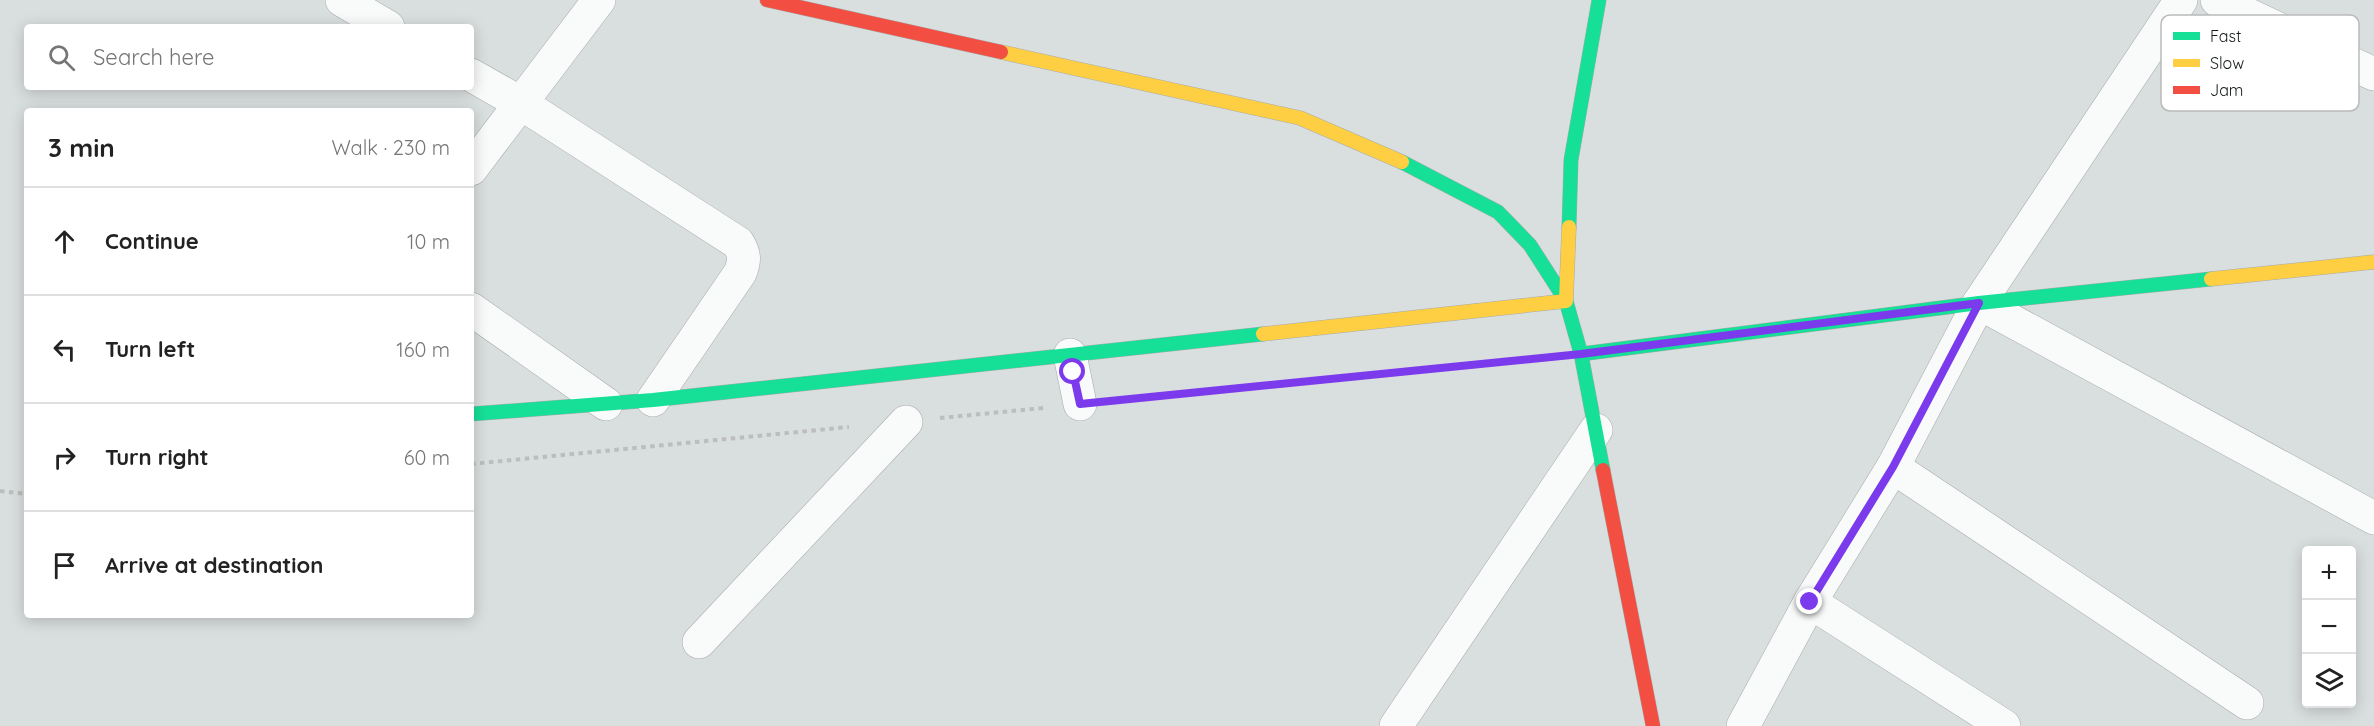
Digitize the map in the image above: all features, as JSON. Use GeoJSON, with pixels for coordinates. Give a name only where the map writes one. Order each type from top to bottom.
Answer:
{"type":"FeatureCollection","features":[{"type":"Feature","properties":{"kind":"street"},"geometry":{"type":"LineString","coordinates":[[342,0],[383,24]]}},
{"type":"Feature","properties":{"kind":"street"},"geometry":{"type":"LineString","coordinates":[[474,166],[598,0]]}},
{"type":"Feature","properties":{"kind":"street"},"geometry":{"type":"LineString","coordinates":[[767,0],[1300,118],[1412,167],[1498,212],[1530,245],[1566,301],[1581,354],[1653,726]]}},
{"type":"Feature","properties":{"kind":"street"},"geometry":{"type":"LineString","coordinates":[[1566,301],[1571,160],[1599,0]]}},
{"type":"Feature","properties":{"kind":"street"},"geometry":{"type":"LineString","coordinates":[[2171,15],[2181,0]]}},
{"type":"Feature","properties":{"kind":"street"},"geometry":{"type":"LineString","coordinates":[[2217,0],[2249,15]]}},
{"type":"Feature","properties":{"kind":"street"},"geometry":{"type":"LineString","coordinates":[[1743,726],[1810,602],[1893,467],[1979,303],[2161,30]]}},
{"type":"Feature","properties":{"kind":"street"},"geometry":{"type":"LineString","coordinates":[[2359,67],[2374,74]]}},
{"type":"Feature","properties":{"kind":"street"},"geometry":{"type":"LineString","coordinates":[[474,77],[522,104],[738,243],[743,252],[744,263],[740,273],[653,400]]}},
{"type":"Feature","properties":{"kind":"street"},"geometry":{"type":"LineString","coordinates":[[1581,354],[1979,303],[2374,262]]}},
{"type":"Feature","properties":{"kind":"street"},"geometry":{"type":"LineString","coordinates":[[474,414],[653,400],[1075,380],[1566,301]]}},
{"type":"Feature","properties":{"kind":"street"},"geometry":{"type":"LineString","coordinates":[[1979,303],[2374,518]]}},
{"type":"Feature","properties":{"kind":"street"},"geometry":{"type":"LineString","coordinates":[[474,311],[606,404]]}},
{"type":"Feature","properties":{"kind":"street"},"geometry":{"type":"LineString","coordinates":[[699,642],[906,422]]}},
{"type":"Feature","properties":{"kind":"street"},"geometry":{"type":"LineString","coordinates":[[1396,726],[1596,430]]}},
{"type":"Feature","properties":{"kind":"street"},"geometry":{"type":"LineString","coordinates":[[1893,467],[2247,703]]}},
{"type":"Feature","properties":{"kind":"street"},"geometry":{"type":"LineString","coordinates":[[1810,602],[2004,726]]}},
{"type":"Feature","properties":{"kind":"path"},"geometry":{"type":"LineString","coordinates":[[474,464],[906,422],[1075,380],[1581,354]]}},
{"type":"Feature","properties":{"kind":"path"},"geometry":{"type":"LineString","coordinates":[[0,491],[24,494]]}},
{"type":"Feature","properties":{"kind":"traffic: fast"},"geometry":{"type":"LineString","coordinates":[[1569,227],[1571,160],[1599,0]]}},
{"type":"Feature","properties":{"kind":"traffic: fast"},"geometry":{"type":"LineString","coordinates":[[1402,162],[1498,212],[1530,245],[1566,301],[1581,354],[1603,470]]}},
{"type":"Feature","properties":{"kind":"traffic: fast"},"geometry":{"type":"LineString","coordinates":[[1581,354],[1979,303],[2211,279]]}},
{"type":"Feature","properties":{"kind":"traffic: fast"},"geometry":{"type":"LineString","coordinates":[[474,414],[653,400],[1263,334]]}},
{"type":"Feature","properties":{"kind":"traffic: slow"},"geometry":{"type":"LineString","coordinates":[[1001,52],[1300,118],[1402,162]]}},
{"type":"Feature","properties":{"kind":"traffic: slow"},"geometry":{"type":"LineString","coordinates":[[1263,334],[1566,301],[1569,227]]}},
{"type":"Feature","properties":{"kind":"traffic: slow"},"geometry":{"type":"LineString","coordinates":[[2211,279],[2374,262]]}},
{"type":"Feature","properties":{"kind":"traffic: jam"},"geometry":{"type":"LineString","coordinates":[[767,0],[1001,52]]}},
{"type":"Feature","properties":{"kind":"traffic: jam"},"geometry":{"type":"LineString","coordinates":[[1603,470],[1653,726]]}},
{"type":"Feature","properties":{"kind":"route"},"geometry":{"type":"LineString","coordinates":[[1073,372],[1080,404],[1581,354],[1979,303],[1893,467],[1810,602]]}}]}
